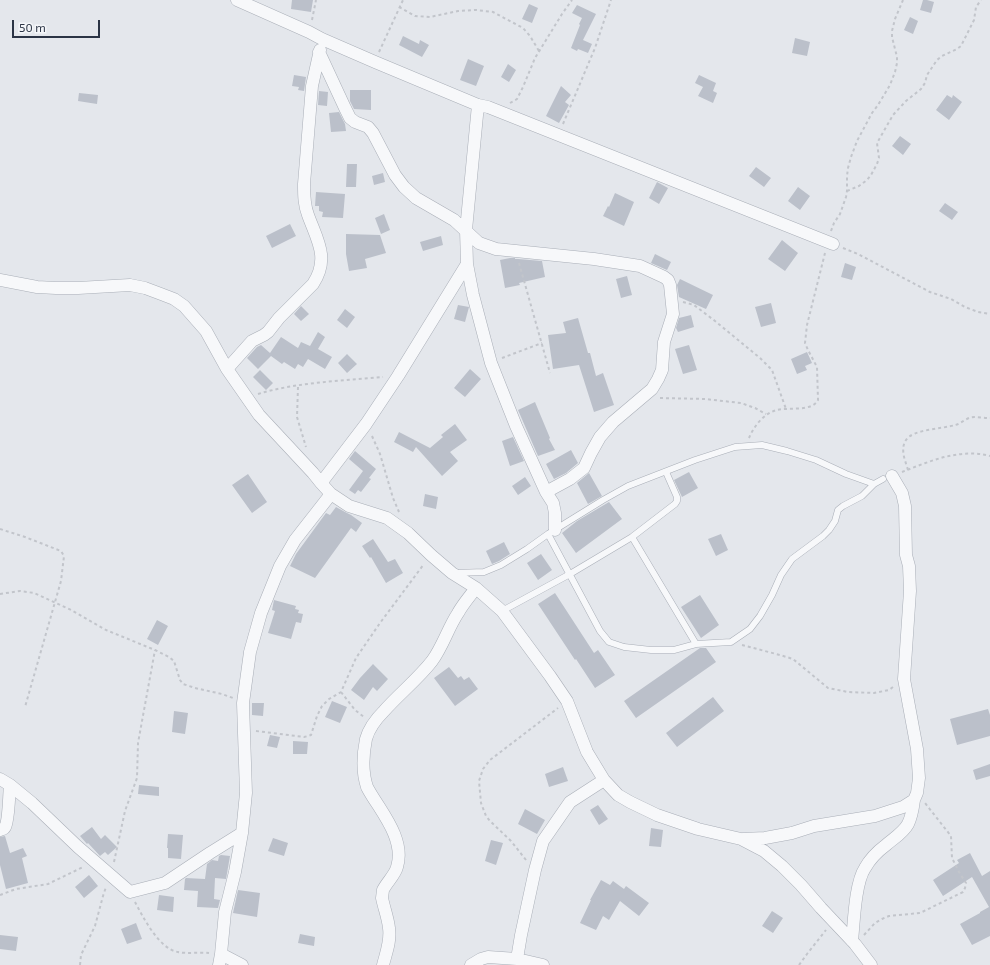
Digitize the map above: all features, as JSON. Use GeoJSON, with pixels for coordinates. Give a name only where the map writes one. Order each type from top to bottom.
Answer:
{"type":"FeatureCollection","features":[{"type":"Feature","properties":{"kind":"street"},"geometry":{"type":"LineString","coordinates":[[237,0],[375,62],[829,242]]}},
{"type":"Feature","properties":{"kind":"street"},"geometry":{"type":"LineString","coordinates":[[227,369],[252,341],[268,332],[279,318],[309,289],[317,278],[321,266],[321,256],[316,235],[304,199],[304,184],[312,86],[322,39]]}},
{"type":"Feature","properties":{"kind":"street"},"geometry":{"type":"LineString","coordinates":[[319,52],[350,118],[368,128],[373,133],[404,187],[416,198],[454,220],[479,243],[496,249],[594,259],[640,266],[668,280],[670,285],[673,314],[664,342],[662,370],[658,379],[652,389],[613,422],[600,437],[590,453],[584,468],[570,479],[546,492]]}},
{"type":"Feature","properties":{"kind":"street"},"geometry":{"type":"LineString","coordinates":[[478,104],[466,230],[467,264],[473,295],[491,363],[516,426],[554,507],[551,532]]}},
{"type":"Feature","properties":{"kind":"street"},"geometry":{"type":"LineString","coordinates":[[321,483],[366,424],[398,376],[467,264]]}},
{"type":"Feature","properties":{"kind":"street"},"geometry":{"type":"LineString","coordinates":[[0,280],[37,287],[56,288],[130,285],[174,299],[184,306],[206,331],[227,369],[259,415],[331,494],[349,506],[387,518],[408,533],[452,573],[476,588],[502,611],[567,701],[587,752],[604,780],[618,795],[630,802],[657,815],[698,829],[742,839],[765,838],[792,833],[814,826],[874,816],[903,807],[916,796]]}},
{"type":"Feature","properties":{"kind":"street"},"geometry":{"type":"LineString","coordinates":[[854,943],[856,901],[860,878],[864,868],[872,859],[885,845],[902,832],[908,824],[912,814],[919,778],[917,749],[904,679],[910,591],[909,566],[906,555],[905,506],[902,493],[888,478]]}},
{"type":"Feature","properties":{"kind":"street"},"geometry":{"type":"LineString","coordinates":[[242,965],[220,959],[225,912],[235,872],[242,833],[246,793],[243,703],[248,665],[253,639],[280,566],[295,540],[331,494]]}},
{"type":"Feature","properties":{"kind":"street"},"geometry":{"type":"LineString","coordinates":[[383,965],[390,932],[382,894],[397,867],[399,852],[393,832],[367,787],[364,770],[366,738],[373,723],[418,677],[432,660],[457,613],[476,588]]}},
{"type":"Feature","properties":{"kind":"street"},"geometry":{"type":"LineString","coordinates":[[517,959],[535,870],[543,841],[570,802],[604,780]]}},
{"type":"Feature","properties":{"kind":"street"},"geometry":{"type":"LineString","coordinates":[[5,782],[32,803],[78,847],[130,892],[165,883],[242,833]]}},
{"type":"Feature","properties":{"kind":"street"},"geometry":{"type":"LineString","coordinates":[[0,830],[6,826],[5,782]]}},
{"type":"Feature","properties":{"kind":"street"},"geometry":{"type":"LineString","coordinates":[[742,839],[764,851],[782,866],[854,943],[871,965]]}},
{"type":"Feature","properties":{"kind":"street"},"geometry":{"type":"LineString","coordinates":[[471,965],[481,958],[488,957],[517,959],[543,965]]}},
{"type":"Feature","properties":{"kind":"lane"},"geometry":{"type":"LineString","coordinates":[[452,573],[484,572],[501,565],[551,532],[628,486],[695,460],[735,447],[762,445],[787,450],[816,460],[846,474],[874,484]]}},
{"type":"Feature","properties":{"kind":"lane"},"geometry":{"type":"LineString","coordinates":[[502,611],[570,574],[632,537],[675,504],[677,497],[666,472]]}},
{"type":"Feature","properties":{"kind":"lane"},"geometry":{"type":"LineString","coordinates":[[551,532],[570,574],[600,631],[609,642],[624,647],[651,650],[674,650],[696,644],[731,642],[750,629],[760,616],[781,575],[792,559],[823,536],[835,521],[838,510],[862,496],[874,484],[888,478]]}},
{"type":"Feature","properties":{"kind":"lane"},"geometry":{"type":"LineString","coordinates":[[632,537],[696,644]]}},
{"type":"Feature","properties":{"kind":"path"},"geometry":{"type":"LineString","coordinates":[[309,32],[316,0]]}},
{"type":"Feature","properties":{"kind":"path"},"geometry":{"type":"LineString","coordinates":[[375,62],[403,0]]}},
{"type":"Feature","properties":{"kind":"path"},"geometry":{"type":"LineString","coordinates":[[508,104],[517,99],[535,58],[572,0]]}},
{"type":"Feature","properties":{"kind":"path"},"geometry":{"type":"LineString","coordinates":[[558,134],[594,48],[611,0]]}},
{"type":"Feature","properties":{"kind":"path"},"geometry":{"type":"LineString","coordinates":[[735,447],[748,440],[755,426],[766,414],[778,410],[810,407],[817,403],[817,367],[805,343],[807,325],[829,242],[830,233],[840,214],[847,191],[847,176],[851,157],[857,141],[890,84],[895,72],[897,57],[892,31],[903,0]]}},
{"type":"Feature","properties":{"kind":"path"},"geometry":{"type":"LineString","coordinates":[[847,191],[859,186],[872,175],[878,158],[877,142],[893,115],[906,101],[921,89],[927,75],[937,60],[961,46],[974,20],[976,7],[981,0]]}},
{"type":"Feature","properties":{"kind":"path"},"geometry":{"type":"LineString","coordinates":[[399,7],[415,16],[430,17],[458,11],[476,10],[493,12],[523,28],[539,51]]}},
{"type":"Feature","properties":{"kind":"path"},"geometry":{"type":"LineString","coordinates":[[829,242],[858,254],[930,292],[951,299],[978,312],[990,314]]}},
{"type":"Feature","properties":{"kind":"path"},"geometry":{"type":"LineString","coordinates":[[515,250],[550,373]]}},
{"type":"Feature","properties":{"kind":"path"},"geometry":{"type":"LineString","coordinates":[[671,298],[694,305],[760,358],[772,370],[786,409]]}},
{"type":"Feature","properties":{"kind":"path"},"geometry":{"type":"LineString","coordinates":[[491,363],[542,343]]}},
{"type":"Feature","properties":{"kind":"path"},"geometry":{"type":"LineString","coordinates":[[248,398],[267,392],[298,386],[398,376]]}},
{"type":"Feature","properties":{"kind":"path"},"geometry":{"type":"LineString","coordinates":[[298,386],[298,418],[307,453]]}},
{"type":"Feature","properties":{"kind":"path"},"geometry":{"type":"LineString","coordinates":[[642,398],[705,398],[741,403],[766,414]]}},
{"type":"Feature","properties":{"kind":"path"},"geometry":{"type":"LineString","coordinates":[[908,470],[903,449],[906,438],[937,428],[956,425],[968,418],[990,418]]}},
{"type":"Feature","properties":{"kind":"path"},"geometry":{"type":"LineString","coordinates":[[366,424],[380,454],[393,498],[399,512]]}},
{"type":"Feature","properties":{"kind":"path"},"geometry":{"type":"LineString","coordinates":[[888,478],[937,459],[953,455],[980,454],[990,456]]}},
{"type":"Feature","properties":{"kind":"path"},"geometry":{"type":"LineString","coordinates":[[0,529],[26,537],[61,551],[64,556],[61,581],[25,708]]}},
{"type":"Feature","properties":{"kind":"path"},"geometry":{"type":"LineString","coordinates":[[245,729],[308,736],[311,735],[322,706],[329,699],[341,692],[356,658],[380,622],[431,555]]}},
{"type":"Feature","properties":{"kind":"path"},"geometry":{"type":"LineString","coordinates":[[0,594],[20,591],[34,593],[71,610],[106,630],[169,656],[174,661],[180,680],[183,684],[222,694],[243,703]]}},
{"type":"Feature","properties":{"kind":"path"},"geometry":{"type":"LineString","coordinates":[[731,642],[793,659],[828,688],[848,692],[874,694],[888,690],[904,679]]}},
{"type":"Feature","properties":{"kind":"path"},"geometry":{"type":"LineString","coordinates":[[80,965],[81,956],[95,926],[103,896],[111,876],[125,811],[136,778],[138,743],[155,650]]}},
{"type":"Feature","properties":{"kind":"path"},"geometry":{"type":"LineString","coordinates":[[341,692],[355,710],[373,723]]}},
{"type":"Feature","properties":{"kind":"path"},"geometry":{"type":"LineString","coordinates":[[535,870],[511,841],[486,816],[481,803],[479,781],[490,760],[567,701]]}},
{"type":"Feature","properties":{"kind":"path"},"geometry":{"type":"LineString","coordinates":[[854,943],[875,923],[882,919],[889,916],[920,913],[963,892],[966,888],[966,883],[952,858],[951,836],[916,796]]}},
{"type":"Feature","properties":{"kind":"path"},"geometry":{"type":"LineString","coordinates":[[0,895],[16,889],[48,884],[95,861]]}},
{"type":"Feature","properties":{"kind":"path"},"geometry":{"type":"LineString","coordinates":[[130,892],[147,924],[162,945],[177,952],[203,952],[220,959]]}},
{"type":"Feature","properties":{"kind":"path"},"geometry":{"type":"LineString","coordinates":[[799,965],[834,922]]}},
{"type":"Feature","properties":{"kind":"building"},"geometry":{"type":"Polygon","coordinates":[[[292,0],[313,0],[311,12],[291,9],[292,0]]]}},
{"type":"Feature","properties":{"kind":"building"},"geometry":{"type":"Polygon","coordinates":[[[923,0],[934,2],[931,13],[920,10],[923,0]]]}},
{"type":"Feature","properties":{"kind":"building"},"geometry":{"type":"Polygon","coordinates":[[[529,4],[538,8],[532,23],[522,19],[529,4]]]}},
{"type":"Feature","properties":{"kind":"building"},"geometry":{"type":"Polygon","coordinates":[[[577,5],[596,14],[583,40],[592,44],[588,53],[571,48],[582,18],[572,13],[577,5]]]}},
{"type":"Feature","properties":{"kind":"building"},"geometry":{"type":"Polygon","coordinates":[[[910,17],[918,21],[913,34],[904,30],[910,17]]]}},
{"type":"Feature","properties":{"kind":"building"},"geometry":{"type":"Polygon","coordinates":[[[403,36],[419,44],[420,40],[429,45],[422,57],[399,45],[403,36]]]}},
{"type":"Feature","properties":{"kind":"building"},"geometry":{"type":"Polygon","coordinates":[[[795,38],[810,42],[807,56],[792,53],[795,38]]]}},
{"type":"Feature","properties":{"kind":"building"},"geometry":{"type":"Polygon","coordinates":[[[468,59],[484,66],[476,86],[460,80],[468,59]]]}},
{"type":"Feature","properties":{"kind":"building"},"geometry":{"type":"Polygon","coordinates":[[[508,64],[516,70],[509,82],[501,77],[508,64]]]}},
{"type":"Feature","properties":{"kind":"building"},"geometry":{"type":"Polygon","coordinates":[[[294,75],[306,77],[304,91],[298,90],[299,87],[292,86],[294,75]]]}},
{"type":"Feature","properties":{"kind":"building"},"geometry":{"type":"Polygon","coordinates":[[[699,75],[716,83],[713,91],[717,93],[713,103],[698,96],[703,87],[695,83],[699,75]]]}},
{"type":"Feature","properties":{"kind":"building"},"geometry":{"type":"Polygon","coordinates":[[[561,86],[571,95],[565,102],[569,105],[559,123],[546,116],[561,86]]]}},
{"type":"Feature","properties":{"kind":"building"},"geometry":{"type":"Polygon","coordinates":[[[350,90],[371,90],[371,110],[354,109],[350,101],[350,90]]]}},
{"type":"Feature","properties":{"kind":"building"},"geometry":{"type":"Polygon","coordinates":[[[319,91],[328,92],[327,106],[318,105],[319,91]]]}},
{"type":"Feature","properties":{"kind":"building"},"geometry":{"type":"Polygon","coordinates":[[[79,93],[98,95],[97,104],[78,101],[79,93]]]}},
{"type":"Feature","properties":{"kind":"building"},"geometry":{"type":"Polygon","coordinates":[[[947,95],[952,98],[953,95],[962,102],[949,120],[936,110],[947,95]]]}},
{"type":"Feature","properties":{"kind":"building"},"geometry":{"type":"Polygon","coordinates":[[[339,112],[345,124],[346,131],[331,132],[329,113],[339,112]]]}},
{"type":"Feature","properties":{"kind":"building"},"geometry":{"type":"Polygon","coordinates":[[[900,136],[911,144],[903,155],[892,146],[900,136]]]}},
{"type":"Feature","properties":{"kind":"building"},"geometry":{"type":"Polygon","coordinates":[[[347,164],[357,164],[356,187],[346,187],[347,164]]]}},
{"type":"Feature","properties":{"kind":"building"},"geometry":{"type":"Polygon","coordinates":[[[756,167],[771,178],[764,187],[749,176],[756,167]]]}},
{"type":"Feature","properties":{"kind":"building"},"geometry":{"type":"Polygon","coordinates":[[[383,173],[385,182],[374,185],[372,176],[383,173]]]}},
{"type":"Feature","properties":{"kind":"building"},"geometry":{"type":"Polygon","coordinates":[[[657,182],[668,188],[659,204],[649,198],[657,182]]]}},
{"type":"Feature","properties":{"kind":"building"},"geometry":{"type":"Polygon","coordinates":[[[798,187],[810,196],[800,210],[788,201],[798,187]]]}},
{"type":"Feature","properties":{"kind":"building"},"geometry":{"type":"Polygon","coordinates":[[[316,192],[345,194],[343,218],[322,217],[323,212],[319,211],[319,206],[315,206],[316,192]]]}},
{"type":"Feature","properties":{"kind":"building"},"geometry":{"type":"Polygon","coordinates":[[[615,193],[634,202],[624,226],[603,216],[615,193]]]}},
{"type":"Feature","properties":{"kind":"building"},"geometry":{"type":"Polygon","coordinates":[[[945,203],[958,212],[952,220],[939,211],[945,203]]]}},
{"type":"Feature","properties":{"kind":"building"},"geometry":{"type":"Polygon","coordinates":[[[384,214],[390,230],[381,234],[375,218],[384,214]]]}},
{"type":"Feature","properties":{"kind":"building"},"geometry":{"type":"Polygon","coordinates":[[[290,224],[296,236],[272,248],[266,236],[290,224]]]}},
{"type":"Feature","properties":{"kind":"building"},"geometry":{"type":"Polygon","coordinates":[[[346,234],[380,235],[386,253],[365,259],[367,268],[349,271],[346,254],[346,234]]]}},
{"type":"Feature","properties":{"kind":"building"},"geometry":{"type":"Polygon","coordinates":[[[441,236],[443,245],[423,251],[420,242],[441,236]]]}},
{"type":"Feature","properties":{"kind":"building"},"geometry":{"type":"Polygon","coordinates":[[[782,240],[798,253],[785,271],[768,259],[782,240]]]}},
{"type":"Feature","properties":{"kind":"building"},"geometry":{"type":"Polygon","coordinates":[[[655,254],[671,262],[667,270],[651,263],[655,254]]]}},
{"type":"Feature","properties":{"kind":"building"},"geometry":{"type":"Polygon","coordinates":[[[510,258],[542,261],[545,277],[505,288],[500,260],[510,258]]]}},
{"type":"Feature","properties":{"kind":"building"},"geometry":{"type":"Polygon","coordinates":[[[845,263],[856,267],[852,280],[841,277],[845,263]]]}},
{"type":"Feature","properties":{"kind":"building"},"geometry":{"type":"Polygon","coordinates":[[[627,276],[632,295],[621,298],[616,279],[627,276]]]}},
{"type":"Feature","properties":{"kind":"building"},"geometry":{"type":"Polygon","coordinates":[[[680,279],[713,295],[706,309],[679,297],[677,285],[680,279]]]}},
{"type":"Feature","properties":{"kind":"building"},"geometry":{"type":"Polygon","coordinates":[[[771,303],[776,323],[761,327],[755,307],[771,303]]]}},
{"type":"Feature","properties":{"kind":"building"},"geometry":{"type":"Polygon","coordinates":[[[458,305],[469,307],[465,322],[454,319],[458,305]]]}},
{"type":"Feature","properties":{"kind":"building"},"geometry":{"type":"Polygon","coordinates":[[[301,306],[309,314],[301,321],[294,314],[301,306]]]}},
{"type":"Feature","properties":{"kind":"building"},"geometry":{"type":"Polygon","coordinates":[[[345,309],[355,317],[347,328],[337,320],[345,309]]]}},
{"type":"Feature","properties":{"kind":"building"},"geometry":{"type":"Polygon","coordinates":[[[691,315],[694,327],[678,332],[676,328],[679,318],[691,315]]]}},
{"type":"Feature","properties":{"kind":"building"},"geometry":{"type":"Polygon","coordinates":[[[578,318],[596,376],[603,373],[614,405],[594,412],[579,365],[553,369],[548,335],[566,333],[563,322],[578,318]]]}},
{"type":"Feature","properties":{"kind":"building"},"geometry":{"type":"Polygon","coordinates":[[[318,332],[325,337],[318,349],[332,357],[325,369],[308,359],[303,367],[298,364],[295,369],[284,362],[282,364],[271,356],[258,369],[247,358],[257,347],[261,345],[270,353],[281,337],[298,348],[301,342],[310,346],[318,332]]]}},
{"type":"Feature","properties":{"kind":"building"},"geometry":{"type":"Polygon","coordinates":[[[689,345],[697,370],[683,374],[675,349],[689,345]]]}},
{"type":"Feature","properties":{"kind":"building"},"geometry":{"type":"Polygon","coordinates":[[[807,352],[812,363],[805,366],[807,370],[797,374],[791,359],[807,352]]]}},
{"type":"Feature","properties":{"kind":"building"},"geometry":{"type":"Polygon","coordinates":[[[347,354],[357,364],[347,373],[338,363],[347,354]]]}},
{"type":"Feature","properties":{"kind":"building"},"geometry":{"type":"Polygon","coordinates":[[[470,369],[481,379],[465,397],[454,388],[470,369]]]}},
{"type":"Feature","properties":{"kind":"building"},"geometry":{"type":"Polygon","coordinates":[[[260,370],[273,383],[266,390],[253,377],[260,370]]]}},
{"type":"Feature","properties":{"kind":"building"},"geometry":{"type":"Polygon","coordinates":[[[535,402],[550,438],[549,439],[555,450],[538,456],[518,410],[535,402]]]}},
{"type":"Feature","properties":{"kind":"building"},"geometry":{"type":"Polygon","coordinates":[[[455,424],[467,440],[450,452],[458,461],[442,476],[416,447],[413,452],[394,442],[399,432],[430,448],[443,437],[441,435],[455,424]]]}},
{"type":"Feature","properties":{"kind":"building"},"geometry":{"type":"Polygon","coordinates":[[[513,437],[524,461],[510,466],[502,441],[513,437]]]}},
{"type":"Feature","properties":{"kind":"building"},"geometry":{"type":"Polygon","coordinates":[[[571,450],[578,463],[566,473],[554,479],[546,464],[571,450]]]}},
{"type":"Feature","properties":{"kind":"building"},"geometry":{"type":"Polygon","coordinates":[[[355,451],[376,469],[369,478],[371,479],[361,492],[358,490],[355,494],[349,490],[363,471],[349,459],[355,451]]]}},
{"type":"Feature","properties":{"kind":"building"},"geometry":{"type":"Polygon","coordinates":[[[689,472],[698,488],[682,497],[674,480],[689,472]]]}},
{"type":"Feature","properties":{"kind":"building"},"geometry":{"type":"Polygon","coordinates":[[[589,473],[602,496],[588,504],[577,483],[589,473]]]}},
{"type":"Feature","properties":{"kind":"building"},"geometry":{"type":"Polygon","coordinates":[[[248,474],[267,502],[252,513],[232,485],[248,474]]]}},
{"type":"Feature","properties":{"kind":"building"},"geometry":{"type":"Polygon","coordinates":[[[525,477],[531,486],[518,495],[512,486],[525,477]]]}},
{"type":"Feature","properties":{"kind":"building"},"geometry":{"type":"Polygon","coordinates":[[[425,494],[438,497],[436,509],[423,506],[425,494]]]}},
{"type":"Feature","properties":{"kind":"building"},"geometry":{"type":"Polygon","coordinates":[[[609,502],[622,519],[576,553],[562,533],[577,521],[609,502]]]}},
{"type":"Feature","properties":{"kind":"building"},"geometry":{"type":"Polygon","coordinates":[[[336,507],[362,523],[356,532],[351,528],[315,578],[290,566],[296,554],[326,513],[330,515],[336,507]]]}},
{"type":"Feature","properties":{"kind":"building"},"geometry":{"type":"Polygon","coordinates":[[[721,534],[728,550],[716,556],[708,539],[721,534]]]}},
{"type":"Feature","properties":{"kind":"building"},"geometry":{"type":"Polygon","coordinates":[[[373,539],[388,562],[395,559],[403,573],[386,583],[371,557],[370,558],[362,546],[373,539]]]}},
{"type":"Feature","properties":{"kind":"building"},"geometry":{"type":"Polygon","coordinates":[[[504,542],[510,554],[492,564],[486,551],[504,542]]]}},
{"type":"Feature","properties":{"kind":"building"},"geometry":{"type":"Polygon","coordinates":[[[541,554],[552,570],[538,580],[527,563],[541,554]]]}},
{"type":"Feature","properties":{"kind":"building"},"geometry":{"type":"Polygon","coordinates":[[[555,593],[594,653],[598,650],[615,675],[595,688],[538,604],[555,593]]]}},
{"type":"Feature","properties":{"kind":"building"},"geometry":{"type":"Polygon","coordinates":[[[700,595],[719,625],[701,638],[681,607],[700,595]]]}},
{"type":"Feature","properties":{"kind":"building"},"geometry":{"type":"Polygon","coordinates":[[[274,600],[296,606],[295,609],[299,610],[298,613],[303,614],[301,623],[296,622],[291,639],[268,633],[275,611],[272,610],[274,600]]]}},
{"type":"Feature","properties":{"kind":"building"},"geometry":{"type":"Polygon","coordinates":[[[157,620],[168,626],[158,645],[147,639],[157,620]]]}},
{"type":"Feature","properties":{"kind":"building"},"geometry":{"type":"Polygon","coordinates":[[[700,648],[706,648],[716,662],[636,718],[624,701],[700,648]]]}},
{"type":"Feature","properties":{"kind":"building"},"geometry":{"type":"Polygon","coordinates":[[[373,664],[388,679],[377,691],[373,687],[364,700],[351,690],[373,664]]]}},
{"type":"Feature","properties":{"kind":"building"},"geometry":{"type":"Polygon","coordinates":[[[449,667],[458,678],[461,676],[464,680],[469,677],[478,689],[455,706],[434,678],[449,667]]]}},
{"type":"Feature","properties":{"kind":"building"},"geometry":{"type":"Polygon","coordinates":[[[713,697],[724,711],[677,747],[666,733],[713,697]]]}},
{"type":"Feature","properties":{"kind":"building"},"geometry":{"type":"Polygon","coordinates":[[[332,701],[347,707],[340,723],[325,717],[332,701]]]}},
{"type":"Feature","properties":{"kind":"building"},"geometry":{"type":"Polygon","coordinates":[[[252,703],[264,703],[263,716],[252,715],[252,703]]]}},
{"type":"Feature","properties":{"kind":"building"},"geometry":{"type":"Polygon","coordinates":[[[988,709],[990,715],[990,736],[957,745],[950,719],[988,709]]]}},
{"type":"Feature","properties":{"kind":"building"},"geometry":{"type":"Polygon","coordinates":[[[174,711],[188,713],[185,734],[172,732],[174,711]]]}},
{"type":"Feature","properties":{"kind":"building"},"geometry":{"type":"Polygon","coordinates":[[[270,735],[280,737],[277,748],[267,746],[270,735]]]}},
{"type":"Feature","properties":{"kind":"building"},"geometry":{"type":"Polygon","coordinates":[[[293,741],[308,742],[307,754],[293,754],[293,741]]]}},
{"type":"Feature","properties":{"kind":"building"},"geometry":{"type":"Polygon","coordinates":[[[990,764],[990,776],[976,780],[973,770],[990,764]]]}},
{"type":"Feature","properties":{"kind":"building"},"geometry":{"type":"Polygon","coordinates":[[[563,767],[568,781],[549,787],[545,774],[563,767]]]}},
{"type":"Feature","properties":{"kind":"building"},"geometry":{"type":"Polygon","coordinates":[[[139,785],[159,787],[159,796],[138,794],[139,785]]]}},
{"type":"Feature","properties":{"kind":"building"},"geometry":{"type":"Polygon","coordinates":[[[598,805],[608,819],[599,825],[590,810],[598,805]]]}},
{"type":"Feature","properties":{"kind":"building"},"geometry":{"type":"Polygon","coordinates":[[[525,809],[545,820],[537,834],[518,824],[525,809]]]}},
{"type":"Feature","properties":{"kind":"building"},"geometry":{"type":"Polygon","coordinates":[[[92,827],[101,839],[105,835],[117,847],[108,855],[105,852],[100,856],[80,836],[92,827]]]}},
{"type":"Feature","properties":{"kind":"building"},"geometry":{"type":"Polygon","coordinates":[[[651,828],[663,830],[661,847],[649,846],[651,828]]]}},
{"type":"Feature","properties":{"kind":"building"},"geometry":{"type":"Polygon","coordinates":[[[168,834],[183,835],[181,859],[168,858],[168,834]]]}},
{"type":"Feature","properties":{"kind":"building"},"geometry":{"type":"Polygon","coordinates":[[[5,836],[10,853],[23,848],[27,856],[22,858],[28,883],[6,889],[0,865],[0,837],[5,836]]]}},
{"type":"Feature","properties":{"kind":"building"},"geometry":{"type":"Polygon","coordinates":[[[273,838],[288,843],[284,856],[268,851],[273,838]]]}},
{"type":"Feature","properties":{"kind":"building"},"geometry":{"type":"Polygon","coordinates":[[[491,840],[503,843],[496,865],[485,861],[491,840]]]}},
{"type":"Feature","properties":{"kind":"building"},"geometry":{"type":"Polygon","coordinates":[[[970,853],[982,876],[990,871],[990,936],[972,945],[960,924],[989,907],[972,877],[943,896],[933,880],[959,863],[957,860],[970,853]]]}},
{"type":"Feature","properties":{"kind":"building"},"geometry":{"type":"Polygon","coordinates":[[[219,856],[230,856],[226,879],[215,878],[214,899],[220,900],[218,908],[197,907],[198,891],[184,890],[185,879],[205,879],[207,864],[212,860],[218,861],[219,856]]]}},
{"type":"Feature","properties":{"kind":"building"},"geometry":{"type":"Polygon","coordinates":[[[89,875],[98,886],[84,898],[75,887],[89,875]]]}},
{"type":"Feature","properties":{"kind":"building"},"geometry":{"type":"Polygon","coordinates":[[[601,880],[610,885],[613,881],[624,889],[626,886],[649,903],[639,916],[620,901],[609,920],[603,916],[596,930],[580,923],[601,880]]]}},
{"type":"Feature","properties":{"kind":"building"},"geometry":{"type":"Polygon","coordinates":[[[238,890],[260,893],[257,917],[233,913],[238,890]]]}},
{"type":"Feature","properties":{"kind":"building"},"geometry":{"type":"Polygon","coordinates":[[[159,895],[174,897],[173,912],[157,910],[159,895]]]}},
{"type":"Feature","properties":{"kind":"building"},"geometry":{"type":"Polygon","coordinates":[[[772,911],[783,918],[773,933],[762,926],[772,911]]]}},
{"type":"Feature","properties":{"kind":"building"},"geometry":{"type":"Polygon","coordinates":[[[136,923],[142,939],[127,944],[121,929],[136,923]]]}},
{"type":"Feature","properties":{"kind":"building"},"geometry":{"type":"Polygon","coordinates":[[[300,934],[315,937],[314,946],[298,943],[300,934]]]}},
{"type":"Feature","properties":{"kind":"building"},"geometry":{"type":"Polygon","coordinates":[[[0,935],[18,937],[16,951],[0,949],[0,935]]]}}]}
